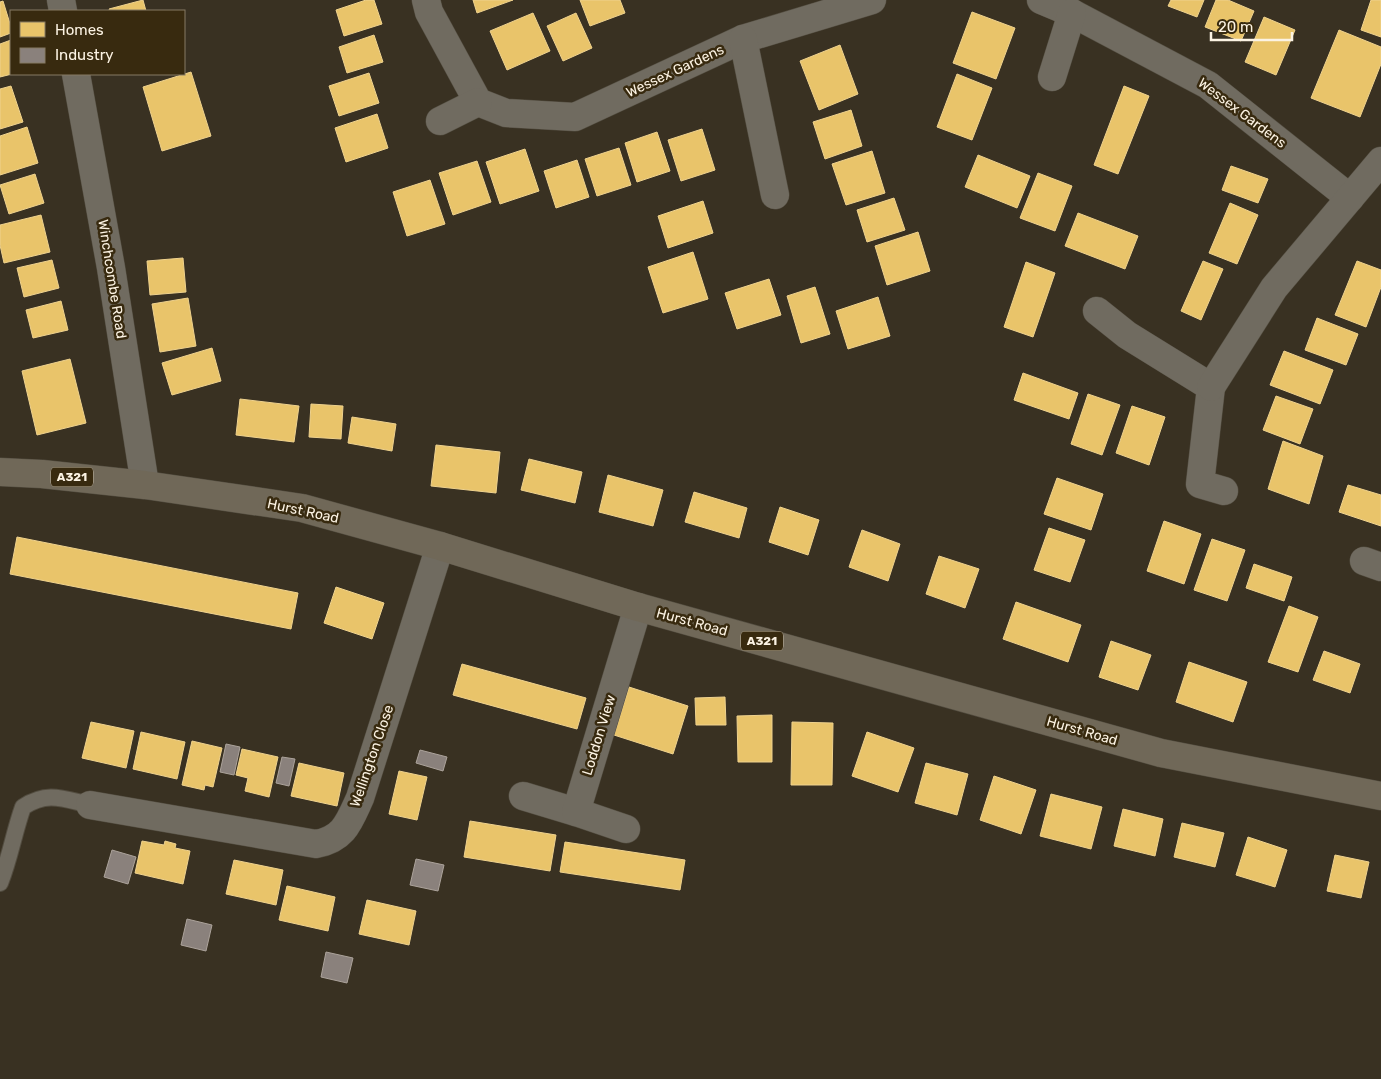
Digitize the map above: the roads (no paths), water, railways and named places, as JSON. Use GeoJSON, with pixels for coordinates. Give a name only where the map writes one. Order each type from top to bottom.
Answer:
{"type":"FeatureCollection","features":[{"type":"Feature","properties":{"kind":"main road","name":"Hurst Road"},"geometry":{"type":"LineString","coordinates":[[0,472],[42,474],[145,485],[302,508],[440,546],[638,607],[1161,753],[1381,796]]}},
{"type":"Feature","properties":{"kind":"street"},"geometry":{"type":"LineString","coordinates":[[426,0],[429,12],[478,102],[440,121]]}},
{"type":"Feature","properties":{"kind":"street","name":"Wessex Gardens"},"geometry":{"type":"LineString","coordinates":[[478,102],[506,113],[575,117],[743,39],[872,0]]}},
{"type":"Feature","properties":{"kind":"street","name":"Wessex Gardens"},"geometry":{"type":"LineString","coordinates":[[1041,0],[1072,13],[1208,85],[1350,198]]}},
{"type":"Feature","properties":{"kind":"street"},"geometry":{"type":"LineString","coordinates":[[1052,77],[1072,13]]}},
{"type":"Feature","properties":{"kind":"street"},"geometry":{"type":"LineString","coordinates":[[743,39],[775,195]]}},
{"type":"Feature","properties":{"kind":"street","name":"Winchcombe Road"},"geometry":{"type":"LineString","coordinates":[[76,75],[145,485]]}},
{"type":"Feature","properties":{"kind":"street"},"geometry":{"type":"LineString","coordinates":[[1224,491],[1200,484],[1211,387],[1274,288],[1381,161]]}},
{"type":"Feature","properties":{"kind":"street"},"geometry":{"type":"LineString","coordinates":[[1097,311],[1121,344],[1211,387]]}},
{"type":"Feature","properties":{"kind":"street","name":"Wellington Close"},"geometry":{"type":"LineString","coordinates":[[90,805],[316,844],[329,842],[341,833],[360,798],[440,546]]}},
{"type":"Feature","properties":{"kind":"street","name":"Loddon View"},"geometry":{"type":"LineString","coordinates":[[576,812],[638,607]]}},
{"type":"Feature","properties":{"kind":"street"},"geometry":{"type":"LineString","coordinates":[[523,796],[626,829]]}},
{"type":"Feature","properties":{"kind":"lane"},"geometry":{"type":"LineString","coordinates":[[0,883],[8,863],[23,807],[35,799],[53,797],[90,805]]}}]}
